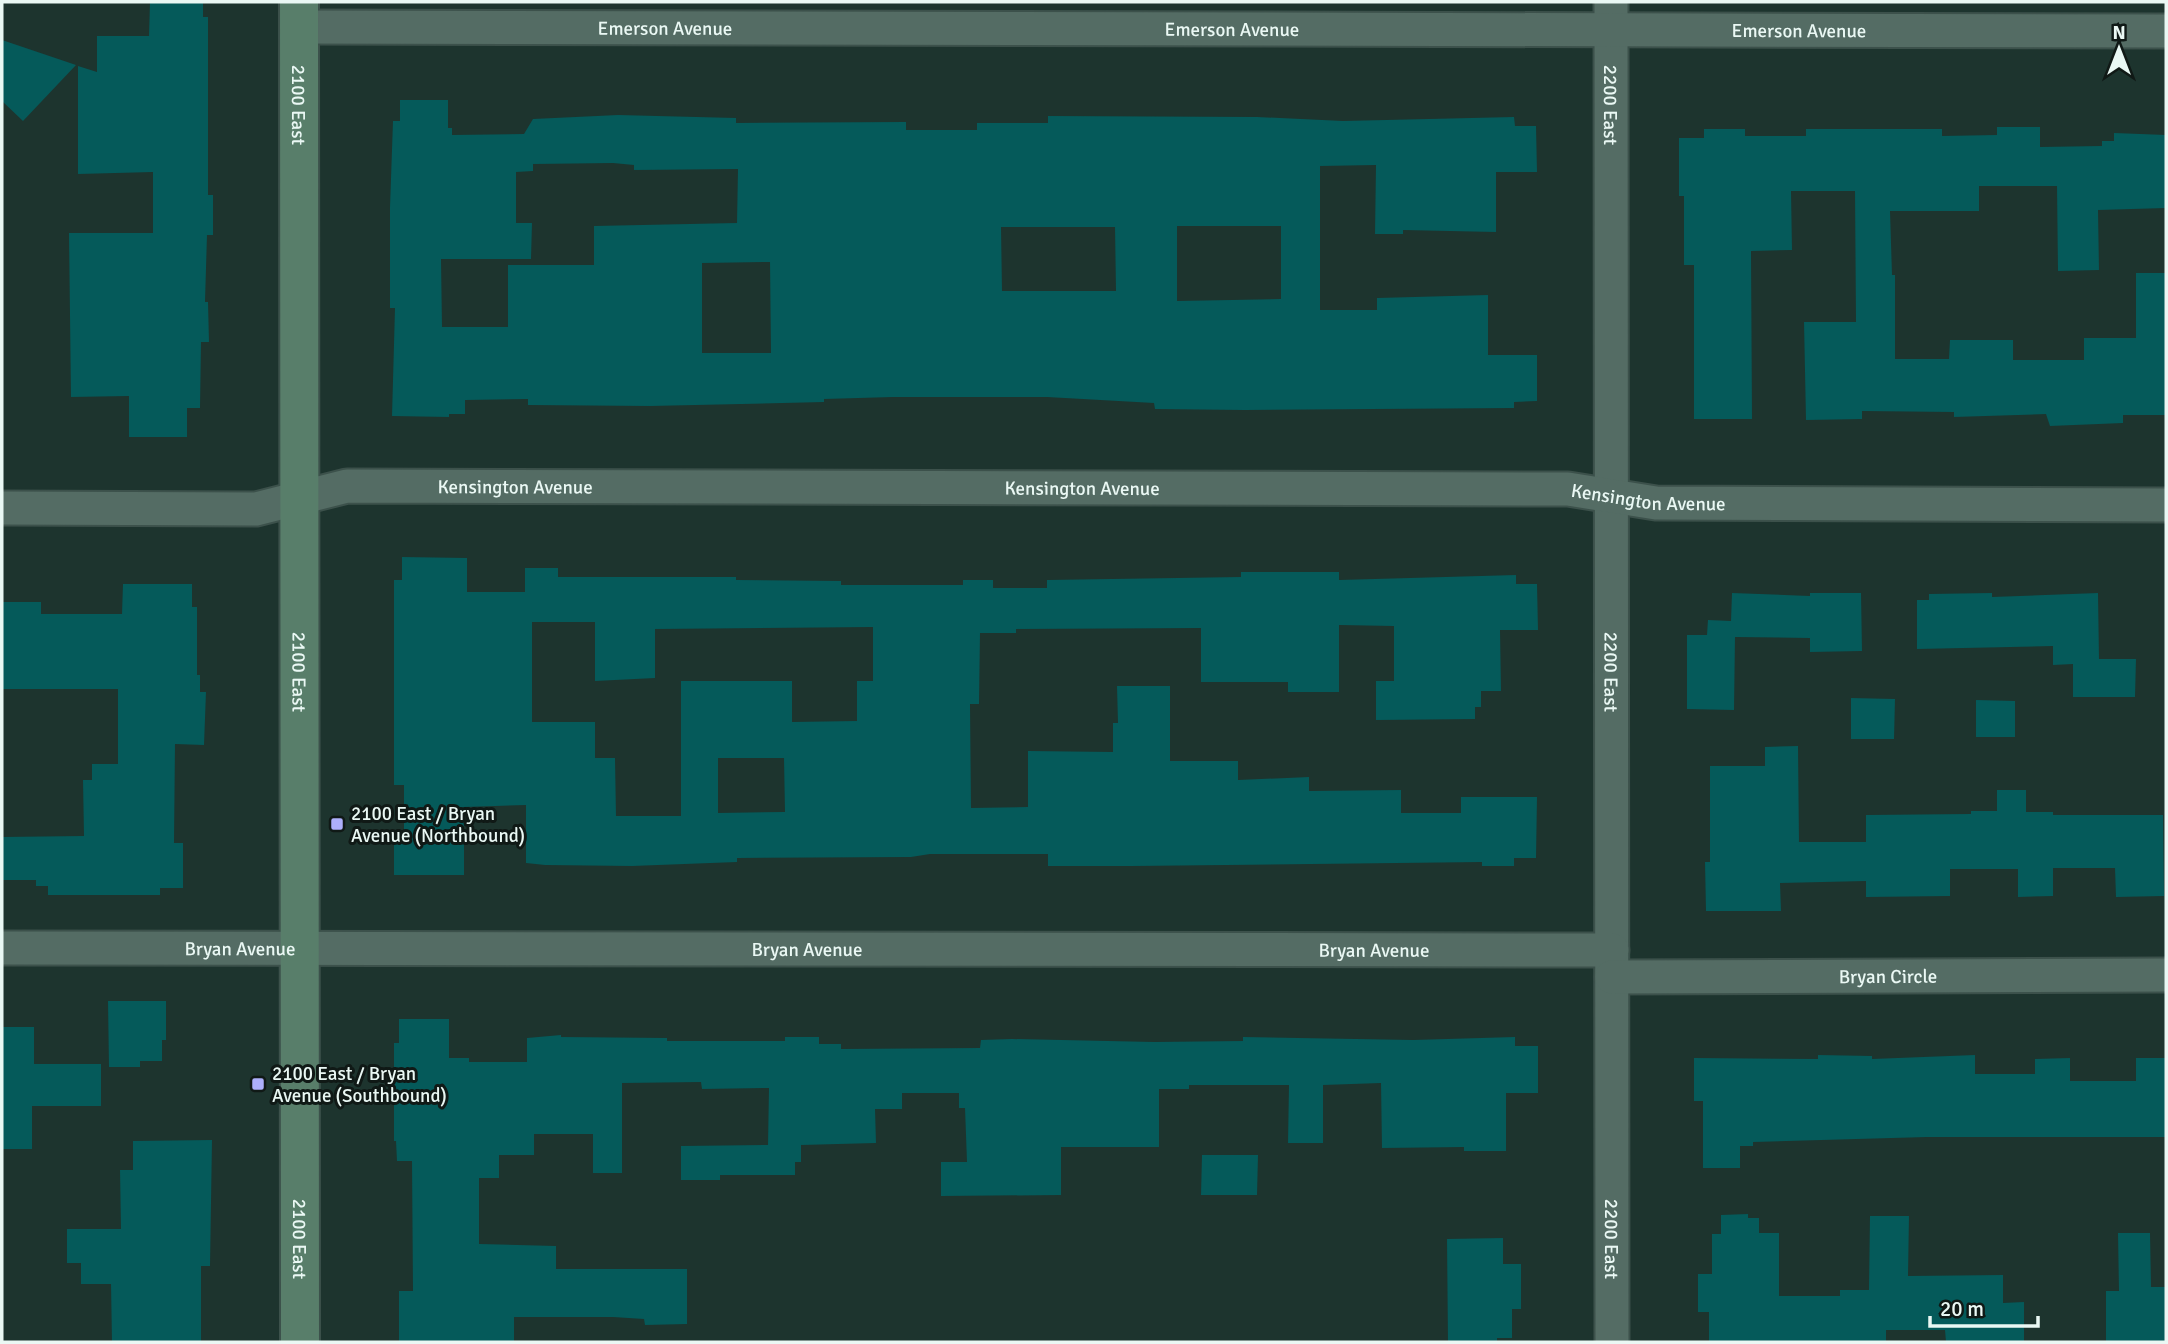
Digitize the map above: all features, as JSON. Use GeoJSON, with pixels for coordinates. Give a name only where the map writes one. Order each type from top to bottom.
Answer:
{"type":"FeatureCollection","features":[{"type":"Feature","properties":{"kind":"street","name":"Emerson Avenue"},"geometry":{"type":"LineString","coordinates":[[299,14],[1611,16],[2166,31]]}},
{"type":"Feature","properties":{"kind":"street","name":"2100 East"},"geometry":{"type":"LineString","coordinates":[[299,14],[300,1342]]}},
{"type":"Feature","properties":{"kind":"street","name":"2200 East"},"geometry":{"type":"LineString","coordinates":[[1611,16],[1612,1342]]}},
{"type":"Feature","properties":{"kind":"street","name":"Kensington Avenue"},"geometry":{"type":"LineString","coordinates":[[2,508],[256,509],[347,486],[1568,489],[1656,503],[2166,505]]}},
{"type":"Feature","properties":{"kind":"street","name":"Bryan Avenue"},"geometry":{"type":"LineString","coordinates":[[2,948],[300,948],[1612,964]]}},
{"type":"Feature","properties":{"kind":"street","name":"Bryan Circle"},"geometry":{"type":"LineString","coordinates":[[1612,964],[2166,975]]}},
{"type":"Feature","properties":{"kind":"building"},"geometry":{"type":"Polygon","coordinates":[[[150,2],[203,2],[203,17],[208,17],[208,195],[213,195],[213,235],[207,235],[205,302],[208,302],[209,342],[201,342],[200,408],[187,408],[187,437],[129,437],[129,396],[71,397],[69,233],[153,233],[153,172],[78,174],[78,66],[97,72],[97,36],[149,36],[150,2]]]}},
{"type":"Feature","properties":{"kind":"building"},"geometry":{"type":"Polygon","coordinates":[[[2,40],[76,65],[23,121],[2,101],[2,40]]]}},
{"type":"Feature","properties":{"kind":"building"},"geometry":{"type":"Polygon","coordinates":[[[400,100],[448,100],[448,128],[452,128],[452,135],[524,134],[533,119],[618,115],[736,118],[736,123],[906,122],[906,130],[977,130],[977,123],[1048,123],[1048,116],[1257,117],[1343,121],[1514,117],[1515,126],[1536,126],[1537,172],[1496,172],[1496,232],[1403,230],[1403,234],[1375,234],[1376,165],[1320,166],[1320,310],[1377,310],[1377,298],[1488,295],[1488,355],[1537,355],[1537,401],[1514,402],[1514,408],[1245,410],[1155,409],[1154,403],[1047,397],[893,397],[824,399],[824,402],[650,406],[528,405],[528,399],[465,400],[465,414],[449,414],[449,417],[392,416],[395,308],[390,308],[390,207],[393,121],[400,121],[400,100]],[[613,163],[533,164],[533,171],[516,172],[516,223],[532,223],[531,259],[441,259],[442,327],[508,327],[508,265],[594,265],[594,226],[737,223],[738,169],[634,170],[634,165],[613,163]],[[1177,226],[1177,301],[1281,299],[1281,226],[1177,226]],[[1001,227],[1002,291],[1116,291],[1115,227],[1001,227]],[[770,262],[702,263],[702,353],[771,353],[770,262]]]}},
{"type":"Feature","properties":{"kind":"building"},"geometry":{"type":"Polygon","coordinates":[[[1997,127],[2040,127],[2040,147],[2102,146],[2102,141],[2114,141],[2114,133],[2166,135],[2166,208],[2098,210],[2099,270],[2058,271],[2057,186],[1979,186],[1979,211],[1890,211],[1892,275],[1895,275],[1895,359],[1949,359],[1950,340],[2013,340],[2013,360],[2084,360],[2084,338],[2136,338],[2136,273],[2166,273],[2166,415],[2123,415],[2123,423],[2050,426],[2046,414],[1954,417],[1954,412],[1862,411],[1862,419],[1806,420],[1804,322],[1856,322],[1855,191],[1791,191],[1792,250],[1751,251],[1752,419],[1694,419],[1694,265],[1684,265],[1684,196],[1679,196],[1679,138],[1704,138],[1704,129],[1745,129],[1745,136],[1806,136],[1806,129],[1942,129],[1942,136],[1997,135],[1997,127]]]}},
{"type":"Feature","properties":{"kind":"building"},"geometry":{"type":"Polygon","coordinates":[[[402,557],[467,558],[467,592],[525,592],[525,568],[558,568],[558,577],[736,577],[736,580],[841,581],[841,585],[963,585],[963,580],[993,580],[993,588],[1047,588],[1047,580],[1241,577],[1241,572],[1339,572],[1339,580],[1516,575],[1516,584],[1537,584],[1538,630],[1500,630],[1501,691],[1481,691],[1481,707],[1475,707],[1475,719],[1376,720],[1376,681],[1394,681],[1394,626],[1339,625],[1339,692],[1288,692],[1288,682],[1201,682],[1201,628],[1016,629],[1016,633],[980,633],[979,704],[970,704],[971,808],[1028,807],[1028,751],[1113,752],[1113,723],[1118,723],[1117,686],[1170,686],[1170,761],[1238,761],[1238,780],[1309,777],[1309,791],[1401,790],[1401,813],[1461,813],[1461,797],[1537,797],[1536,858],[1514,858],[1514,866],[1482,866],[1482,862],[1048,866],[1048,854],[930,854],[911,857],[737,858],[737,862],[632,866],[545,865],[526,863],[526,805],[464,807],[464,875],[394,875],[394,840],[404,839],[404,785],[394,785],[394,580],[402,580],[402,557]],[[532,622],[532,722],[595,722],[595,758],[615,758],[616,816],[681,816],[681,681],[792,681],[792,722],[857,721],[857,681],[873,681],[873,627],[655,629],[655,678],[595,681],[595,622],[532,622]],[[718,758],[718,813],[785,812],[784,758],[718,758]]]}},
{"type":"Feature","properties":{"kind":"building"},"geometry":{"type":"Polygon","coordinates":[[[123,584],[192,584],[192,607],[197,607],[197,675],[200,675],[200,692],[206,692],[204,745],[175,744],[174,843],[183,843],[183,888],[160,888],[160,895],[48,895],[48,886],[36,886],[36,880],[2,880],[2,837],[84,836],[83,780],[92,780],[92,764],[118,764],[118,689],[2,689],[2,602],[41,602],[41,614],[122,614],[123,584]]]}},
{"type":"Feature","properties":{"kind":"building"},"geometry":{"type":"Polygon","coordinates":[[[1732,593],[1810,596],[1810,593],[1861,593],[1862,651],[1810,652],[1810,638],[1735,637],[1734,710],[1687,709],[1687,635],[1707,635],[1708,620],[1731,621],[1732,593]]]}},
{"type":"Feature","properties":{"kind":"building"},"geometry":{"type":"Polygon","coordinates":[[[1992,593],[1992,597],[2098,593],[2099,659],[2136,659],[2135,697],[2073,697],[2073,664],[2053,665],[2053,646],[1917,649],[1917,600],[1929,600],[1929,594],[1992,593]]]}},
{"type":"Feature","properties":{"kind":"building"},"geometry":{"type":"Polygon","coordinates":[[[1851,698],[1895,699],[1894,739],[1851,739],[1851,698]]]}},
{"type":"Feature","properties":{"kind":"building"},"geometry":{"type":"Polygon","coordinates":[[[1976,700],[2015,701],[2015,737],[1976,737],[1976,700]]]}},
{"type":"Feature","properties":{"kind":"building"},"geometry":{"type":"Polygon","coordinates":[[[1798,746],[1799,842],[1866,842],[1866,815],[1971,814],[1971,811],[1997,811],[1997,790],[2026,790],[2026,812],[2053,812],[2053,815],[2163,815],[2164,896],[2116,897],[2115,868],[2053,868],[2053,896],[2018,897],[2018,869],[1950,869],[1950,896],[1866,897],[1866,881],[1780,883],[1781,911],[1706,911],[1705,862],[1710,862],[1710,766],[1765,766],[1765,747],[1798,746]]]}},
{"type":"Feature","properties":{"kind":"building"},"geometry":{"type":"Polygon","coordinates":[[[108,1001],[166,1001],[166,1040],[162,1040],[162,1061],[140,1061],[140,1067],[109,1067],[108,1001]]]}},
{"type":"Feature","properties":{"kind":"building"},"geometry":{"type":"Polygon","coordinates":[[[399,1019],[449,1019],[449,1058],[469,1058],[469,1062],[527,1062],[527,1038],[561,1035],[667,1038],[667,1041],[785,1041],[785,1037],[819,1037],[819,1044],[841,1044],[841,1049],[980,1048],[981,1040],[1012,1039],[1154,1042],[1243,1041],[1243,1037],[1413,1040],[1515,1037],[1515,1046],[1538,1046],[1538,1093],[1506,1093],[1506,1151],[1464,1151],[1464,1147],[1382,1148],[1381,1083],[1323,1085],[1323,1143],[1288,1143],[1289,1085],[1189,1085],[1189,1089],[1159,1089],[1159,1147],[1061,1147],[1061,1195],[941,1196],[941,1162],[967,1162],[965,1108],[959,1108],[959,1093],[902,1093],[902,1109],[875,1109],[876,1143],[801,1145],[801,1162],[795,1162],[795,1175],[720,1175],[720,1180],[681,1180],[681,1146],[768,1145],[769,1088],[702,1089],[701,1082],[622,1083],[622,1173],[593,1173],[593,1134],[534,1134],[534,1155],[499,1155],[499,1178],[479,1178],[479,1244],[556,1246],[556,1269],[687,1269],[687,1324],[645,1325],[644,1319],[613,1317],[514,1317],[514,1342],[399,1342],[399,1291],[413,1291],[412,1161],[397,1161],[394,1141],[394,1043],[399,1043],[399,1019]]]}},
{"type":"Feature","properties":{"kind":"building"},"geometry":{"type":"Polygon","coordinates":[[[2,1027],[34,1027],[34,1064],[101,1064],[101,1106],[32,1106],[32,1149],[2,1149],[2,1027]]]}},
{"type":"Feature","properties":{"kind":"building"},"geometry":{"type":"Polygon","coordinates":[[[1818,1055],[1872,1056],[1872,1059],[1975,1055],[1975,1074],[2035,1074],[2035,1059],[2070,1058],[2070,1081],[2136,1081],[2136,1058],[2166,1058],[2166,1137],[1927,1137],[1753,1142],[1753,1146],[1740,1146],[1740,1168],[1703,1168],[1703,1101],[1694,1101],[1694,1058],[1818,1059],[1818,1055]]]}},
{"type":"Feature","properties":{"kind":"building"},"geometry":{"type":"Polygon","coordinates":[[[212,1140],[210,1266],[201,1266],[201,1342],[112,1342],[111,1284],[81,1284],[81,1263],[67,1263],[67,1229],[121,1229],[120,1170],[133,1170],[133,1141],[212,1140]]]}},
{"type":"Feature","properties":{"kind":"building"},"geometry":{"type":"Polygon","coordinates":[[[1202,1155],[1258,1155],[1257,1195],[1201,1195],[1202,1155]]]}},
{"type":"Feature","properties":{"kind":"building"},"geometry":{"type":"Polygon","coordinates":[[[1748,1214],[1748,1218],[1759,1218],[1759,1233],[1779,1233],[1779,1296],[1840,1296],[1840,1290],[1869,1290],[1870,1216],[1909,1216],[1908,1276],[2003,1275],[2003,1303],[2024,1302],[2024,1342],[1946,1342],[1945,1330],[1886,1330],[1886,1342],[1709,1342],[1709,1312],[1698,1312],[1698,1274],[1712,1274],[1712,1234],[1721,1234],[1721,1215],[1748,1214]]]}},
{"type":"Feature","properties":{"kind":"building"},"geometry":{"type":"Polygon","coordinates":[[[2118,1233],[2150,1233],[2151,1287],[2166,1287],[2166,1342],[2106,1342],[2106,1291],[2119,1291],[2118,1233]]]}},
{"type":"Feature","properties":{"kind":"building"},"geometry":{"type":"Polygon","coordinates":[[[1503,1238],[1503,1264],[1521,1264],[1521,1309],[1512,1309],[1512,1338],[1497,1338],[1497,1342],[1448,1342],[1447,1239],[1503,1238]]]}},
{"type":"Feature","properties":{"kind":"place","name":"2100 East / Bryan Avenue (Northbound)"},"geometry":{"type":"Point","coordinates":[337,824]}},
{"type":"Feature","properties":{"kind":"place","name":"2100 East / Bryan Avenue (Southbound)"},"geometry":{"type":"Point","coordinates":[258,1084]}}]}
